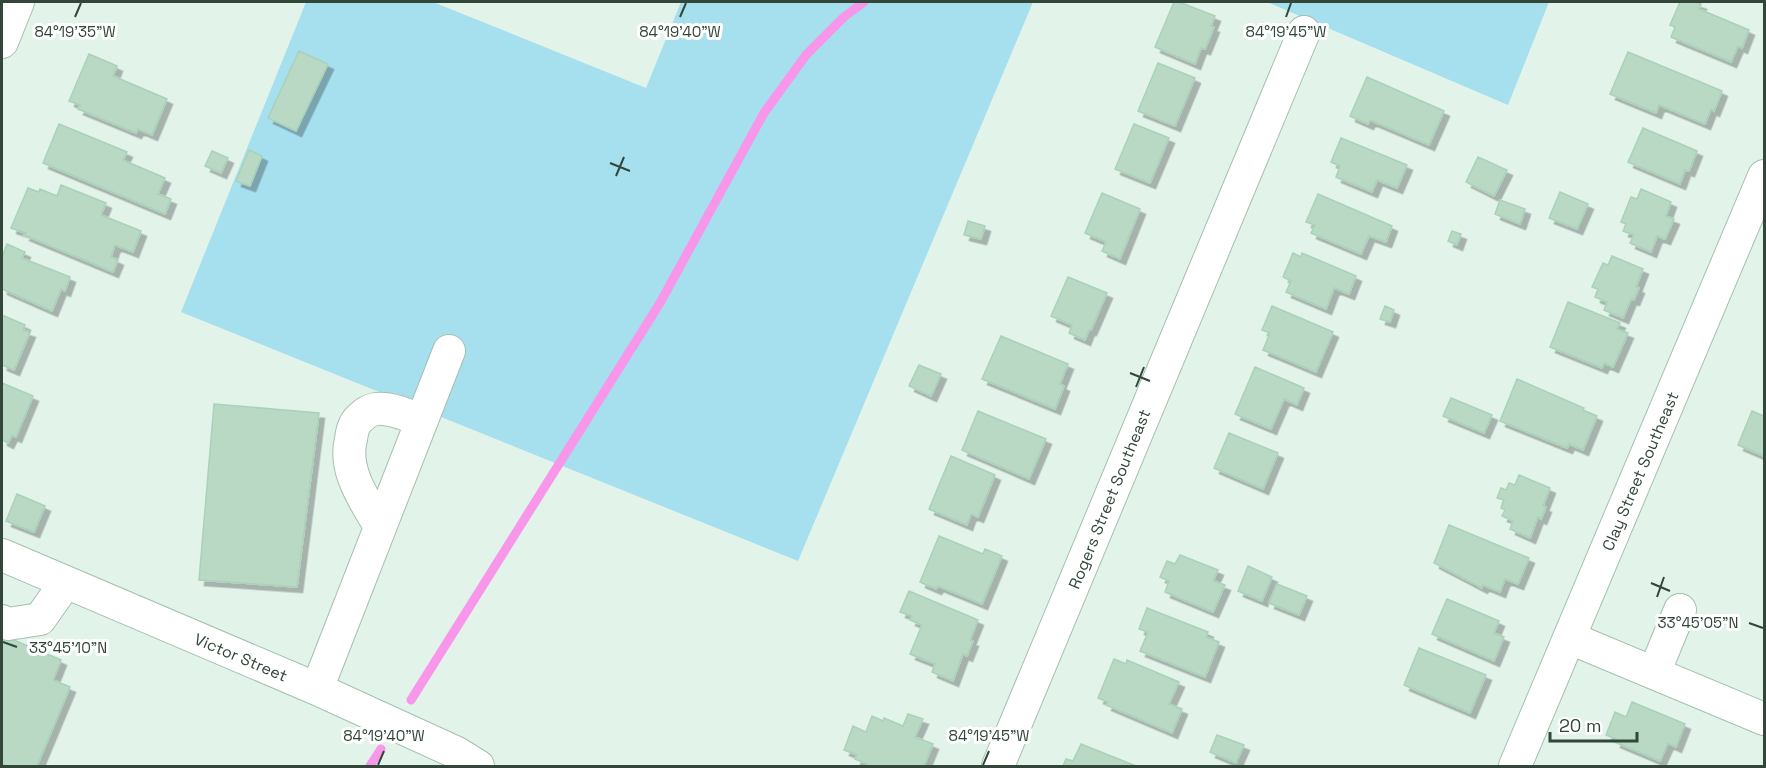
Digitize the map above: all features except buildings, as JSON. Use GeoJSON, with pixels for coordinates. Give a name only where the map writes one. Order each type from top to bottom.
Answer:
{"type":"FeatureCollection","features":[{"type":"Feature","properties":{"kind":"street"},"geometry":{"type":"LineString","coordinates":[[2,42],[18,2]]}},
{"type":"Feature","properties":{"kind":"street","name":"Rogers Street Southeast"},"geometry":{"type":"LineString","coordinates":[[999,766],[1304,32]]}},
{"type":"Feature","properties":{"kind":"street","name":"Clay Street Southeast"},"geometry":{"type":"LineString","coordinates":[[1515,766],[1764,176]]}},
{"type":"Feature","properties":{"kind":"street"},"geometry":{"type":"LineString","coordinates":[[317,689],[379,525],[449,351]]}},
{"type":"Feature","properties":{"kind":"street"},"geometry":{"type":"LineString","coordinates":[[379,525],[360,494],[350,467],[349,445],[354,425],[364,413],[376,409],[397,412],[422,420]]}},
{"type":"Feature","properties":{"kind":"street","name":"Victor Street"},"geometry":{"type":"LineString","coordinates":[[2,555],[317,689],[457,753],[478,766]]}},
{"type":"Feature","properties":{"kind":"street"},"geometry":{"type":"LineString","coordinates":[[2,621],[8,624],[40,619],[66,582]]}},
{"type":"Feature","properties":{"kind":"street"},"geometry":{"type":"LineString","coordinates":[[1654,673],[1680,610]]}},
{"type":"Feature","properties":{"kind":"street"},"geometry":{"type":"LineString","coordinates":[[1570,638],[1764,719]]}},
{"type":"Feature","properties":{"kind":"shaded area"},"geometry":{"type":"Polygon","coordinates":[[[306,2],[433,2],[646,88],[681,2],[1033,2],[798,561],[181,312],[306,2]]]}},
{"type":"Feature","properties":{"kind":"shaded area"},"geometry":{"type":"Polygon","coordinates":[[[1267,2],[1549,2],[1508,105],[1267,2]]]}},
{"type":"Feature","properties":{"kind":"waterway"},"geometry":{"type":"LineString","coordinates":[[411,700],[660,303],[764,113],[806,55],[844,17],[864,2]]}},
{"type":"Feature","properties":{"kind":"waterway"},"geometry":{"type":"LineString","coordinates":[[370,766],[381,749]]}}]}
